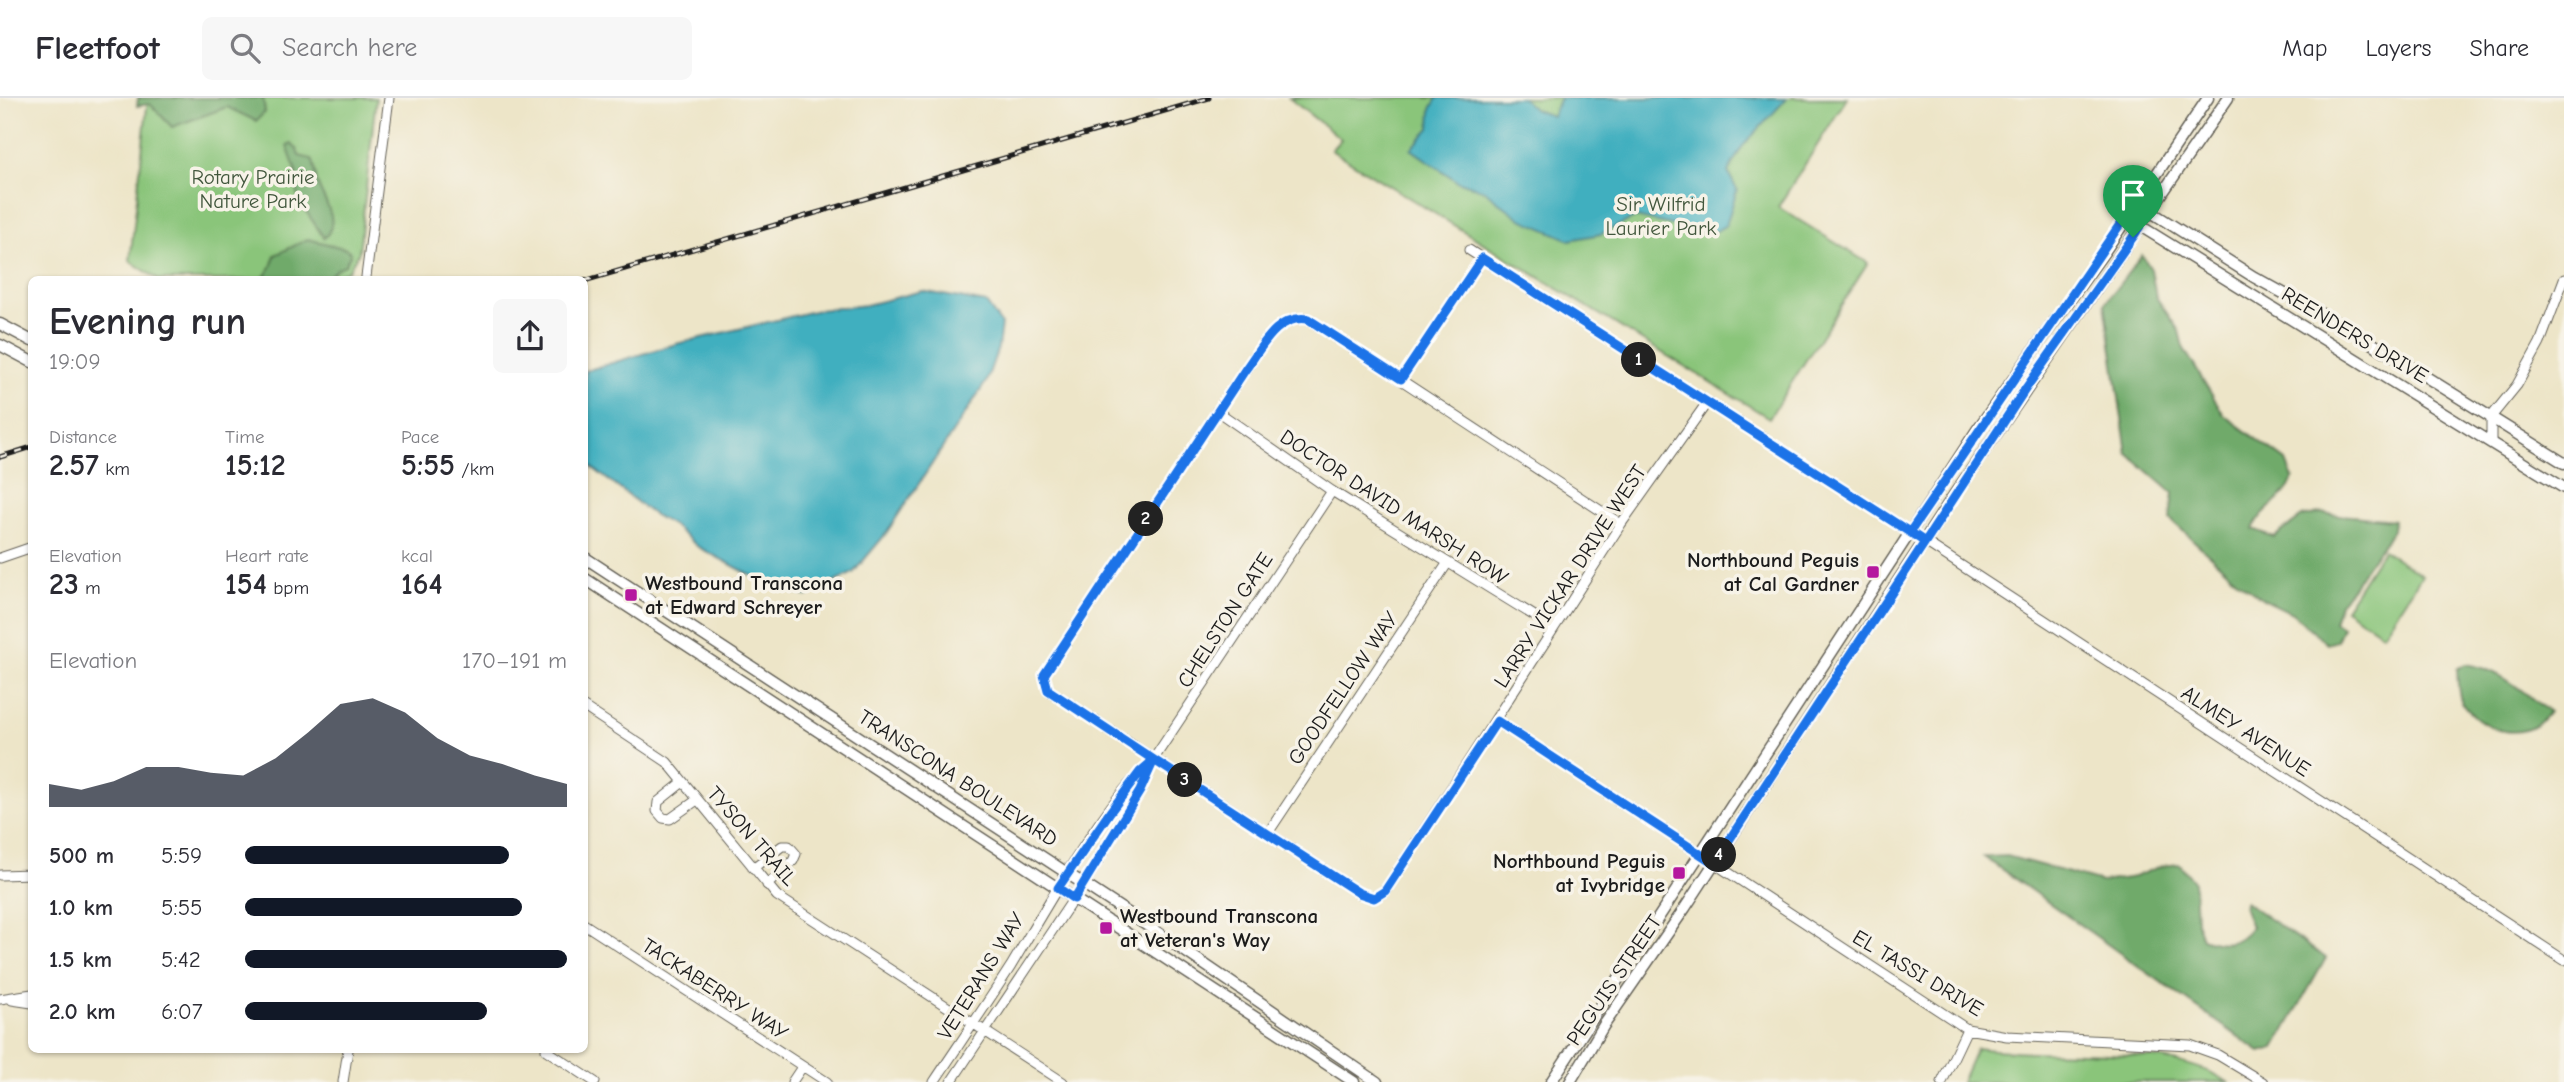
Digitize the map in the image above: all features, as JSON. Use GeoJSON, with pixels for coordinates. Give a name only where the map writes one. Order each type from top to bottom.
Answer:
{"type":"FeatureCollection","features":[{"type":"Feature","properties":{"kind":"street"},"geometry":{"type":"LineString","coordinates":[[366,276],[389,98]]}},
{"type":"Feature","properties":{"kind":"street","name":"PEGUIS STREET"},"geometry":{"type":"LineString","coordinates":[[1551,1082],[1910,532],[2208,98]]}},
{"type":"Feature","properties":{"kind":"street","name":"PEGUIS STREET"},"geometry":{"type":"LineString","coordinates":[[1570,1082],[1604,1025],[1714,863],[2026,388],[2151,213],[2228,98]]}},
{"type":"Feature","properties":{"kind":"street","name":"REENDERS DRIVE"},"geometry":{"type":"LineString","coordinates":[[2138,203],[2564,464]]}},
{"type":"Feature","properties":{"kind":"street","name":"REENDERS DRIVE"},"geometry":{"type":"LineString","coordinates":[[2125,217],[2564,488]]}},
{"type":"Feature","properties":{"kind":"street","name":"ALMEY AVENUE"},"geometry":{"type":"LineString","coordinates":[[1469,250],[1910,532],[2564,960]]}},
{"type":"Feature","properties":{"kind":"street"},"geometry":{"type":"LineString","coordinates":[[1482,258],[1401,379],[1621,524]]}},
{"type":"Feature","properties":{"kind":"street"},"geometry":{"type":"LineString","coordinates":[[2491,441],[2491,418],[2517,384],[2540,343],[2564,279]]}},
{"type":"Feature","properties":{"kind":"street","name":"LARRY VICKAR DRIVE WEST"},"geometry":{"type":"LineString","coordinates":[[1401,379],[1308,319],[1295,317],[1282,322],[1217,411],[1044,675],[1048,690],[1359,893],[1374,898],[1385,891],[1497,721],[1621,524],[1706,404]]}},
{"type":"Feature","properties":{"kind":"street"},"geometry":{"type":"LineString","coordinates":[[0,324],[28,339]]}},
{"type":"Feature","properties":{"kind":"street"},"geometry":{"type":"LineString","coordinates":[[0,345],[28,360]]}},
{"type":"Feature","properties":{"kind":"street","name":"DOCTOR DAVID MARSH ROW"},"geometry":{"type":"LineString","coordinates":[[1217,411],[1332,491],[1554,628]]}},
{"type":"Feature","properties":{"kind":"street","name":"CHELSTON GATE"},"geometry":{"type":"LineString","coordinates":[[1074,899],[1140,791],[1147,769],[1332,491]]}},
{"type":"Feature","properties":{"kind":"street"},"geometry":{"type":"LineString","coordinates":[[0,558],[28,548]]}},
{"type":"Feature","properties":{"kind":"street","name":"TRANSCONA BOULEVARD"},"geometry":{"type":"LineString","coordinates":[[588,560],[1068,873],[1377,1082]]}},
{"type":"Feature","properties":{"kind":"street","name":"GOODFELLOW WAY"},"geometry":{"type":"LineString","coordinates":[[1268,833],[1447,564]]}},
{"type":"Feature","properties":{"kind":"street","name":"TRANSCONA BOULEVARD"},"geometry":{"type":"LineString","coordinates":[[588,581],[1354,1082]]}},
{"type":"Feature","properties":{"kind":"street","name":"TYSON TRAIL"},"geometry":{"type":"LineString","coordinates":[[588,710],[667,762],[776,896],[1063,1082]]}},
{"type":"Feature","properties":{"kind":"street","name":"EL TASSI DRIVE"},"geometry":{"type":"LineString","coordinates":[[1497,721],[1967,1029],[2007,1035],[2190,1045],[2218,1055],[2263,1082]]}},
{"type":"Feature","properties":{"kind":"street","name":"CHELSTON GATE"},"geometry":{"type":"LineString","coordinates":[[1058,888],[1123,794],[1140,772],[1147,769]]}},
{"type":"Feature","properties":{"kind":"street"},"geometry":{"type":"LineString","coordinates":[[683,782],[658,802],[657,811],[663,818],[670,819],[697,800]]}},
{"type":"Feature","properties":{"kind":"street"},"geometry":{"type":"LineString","coordinates":[[753,868],[782,846],[789,846],[796,854],[793,861],[767,885]]}},
{"type":"Feature","properties":{"kind":"street"},"geometry":{"type":"LineString","coordinates":[[0,875],[28,874]]}},
{"type":"Feature","properties":{"kind":"street","name":"VETERANS WAY"},"geometry":{"type":"LineString","coordinates":[[934,1082],[1058,888]]}},
{"type":"Feature","properties":{"kind":"street","name":"VETERANS WAY"},"geometry":{"type":"LineString","coordinates":[[951,1082],[1074,899]]}},
{"type":"Feature","properties":{"kind":"street","name":"TACKABERRY WAY"},"geometry":{"type":"LineString","coordinates":[[588,927],[827,1082]]}},
{"type":"Feature","properties":{"kind":"street"},"geometry":{"type":"LineString","coordinates":[[28,995],[0,999],[28,1002]]}},
{"type":"Feature","properties":{"kind":"street"},"geometry":{"type":"LineString","coordinates":[[1942,1082],[1967,1029]]}},
{"type":"Feature","properties":{"kind":"street"},"geometry":{"type":"LineString","coordinates":[[343,1082],[348,1053]]}},
{"type":"Feature","properties":{"kind":"street"},"geometry":{"type":"LineString","coordinates":[[551,1053],[595,1082]]}},
{"type":"Feature","properties":{"kind":"street"},"geometry":{"type":"LineString","coordinates":[[792,1082],[802,1067]]}},
{"type":"Feature","properties":{"kind":"green space"},"geometry":{"type":"Polygon","coordinates":[[[138,98],[263,98],[265,112],[256,121],[227,107],[172,127],[150,104],[137,106],[138,98]]]}},
{"type":"Feature","properties":{"kind":"green space","name":"Rotary Prairie Nature Park"},"geometry":{"type":"Polygon","coordinates":[[[148,98],[376,98],[359,252],[348,271],[335,276],[153,276],[130,261],[148,98]]]}},
{"type":"Feature","properties":{"kind":"green space","name":"Sir Wilfrid Laurier Park"},"geometry":{"type":"Polygon","coordinates":[[[1289,98],[1847,98],[1778,207],[1868,263],[1769,418],[1331,150],[1341,139],[1289,98]]]}},
{"type":"Feature","properties":{"kind":"green space"},"geometry":{"type":"Polygon","coordinates":[[[291,144],[297,149],[299,156],[312,159],[317,182],[330,211],[331,225],[324,238],[298,199],[296,171],[287,146],[291,144]]]}},
{"type":"Feature","properties":{"kind":"green space"},"geometry":{"type":"Polygon","coordinates":[[[308,239],[347,249],[351,253],[345,265],[330,276],[265,276],[275,255],[308,239]]]}},
{"type":"Feature","properties":{"kind":"green space"},"geometry":{"type":"Polygon","coordinates":[[[2142,255],[2151,269],[2156,297],[2179,331],[2183,347],[2224,415],[2286,461],[2293,479],[2253,529],[2274,537],[2302,517],[2319,513],[2394,520],[2393,530],[2340,604],[2334,622],[2343,627],[2337,641],[2327,644],[2292,613],[2263,599],[2238,581],[2170,519],[2173,493],[2127,453],[2105,303],[2142,255]]]}},
{"type":"Feature","properties":{"kind":"green space"},"geometry":{"type":"Polygon","coordinates":[[[2383,550],[2422,575],[2383,634],[2345,609],[2383,550]]]}},
{"type":"Feature","properties":{"kind":"green space"},"geometry":{"type":"Polygon","coordinates":[[[2465,664],[2489,670],[2500,676],[2549,712],[2539,723],[2517,732],[2504,731],[2481,721],[2462,702],[2459,695],[2457,669],[2465,664]]]}},
{"type":"Feature","properties":{"kind":"green space"},"geometry":{"type":"Polygon","coordinates":[[[2007,856],[2102,882],[2134,877],[2161,866],[2180,864],[2194,882],[2196,921],[2202,938],[2223,943],[2246,933],[2251,927],[2244,909],[2245,902],[2326,958],[2275,1048],[2260,1052],[1984,857],[2007,856]]]}},
{"type":"Feature","properties":{"kind":"green space"},"geometry":{"type":"Polygon","coordinates":[[[1976,1048],[2141,1056],[2203,1069],[2228,1082],[1961,1082],[1976,1048]]]}},
{"type":"Feature","properties":{"kind":"water"},"geometry":{"type":"Polygon","coordinates":[[[1437,98],[1522,98],[1535,110],[1552,116],[1560,98],[1787,98],[1742,147],[1728,172],[1737,190],[1726,225],[1711,234],[1636,217],[1601,234],[1570,240],[1521,219],[1483,190],[1457,181],[1411,149],[1430,128],[1431,109],[1437,98]]]}},
{"type":"Feature","properties":{"kind":"water"},"geometry":{"type":"Polygon","coordinates":[[[922,291],[986,303],[1001,324],[998,348],[986,382],[885,535],[853,573],[807,596],[771,586],[698,547],[675,527],[651,513],[588,464],[588,370],[676,344],[818,310],[866,305],[922,291]]]}},
{"type":"Feature","properties":{"kind":"railway"},"geometry":{"type":"LineString","coordinates":[[588,280],[1209,98]]}},
{"type":"Feature","properties":{"kind":"railway"},"geometry":{"type":"LineString","coordinates":[[0,457],[28,448]]}},
{"type":"Feature","properties":{"kind":"place","name":"Northbound Peguis at Cal Gardner"},"geometry":{"type":"Point","coordinates":[1873,572]}},
{"type":"Feature","properties":{"kind":"place","name":"Westbound Transcona at Edward Schreyer"},"geometry":{"type":"Point","coordinates":[631,595]}},
{"type":"Feature","properties":{"kind":"place","name":"Northbound Peguis at Ivybridge"},"geometry":{"type":"Point","coordinates":[1679,873]}},
{"type":"Feature","properties":{"kind":"place","name":"Westbound Transcona at Veteran's Way"},"geometry":{"type":"Point","coordinates":[1106,928]}},
{"type":"Feature","properties":{"kind":"route"},"geometry":{"type":"LineString","coordinates":[[2133,237],[2026,388],[1925,542],[1482,258],[1401,379],[1308,319],[1295,317],[1282,322],[1245,370],[1044,675],[1048,690],[1154,760],[1147,769],[1140,772],[1058,888],[1074,899],[1140,791],[1147,769],[1154,760],[1359,893],[1374,898],[1385,891],[1497,721],[1714,863],[1925,542],[1910,532],[1977,430],[2104,252],[2125,217],[2140,226],[2133,237]]}}]}
